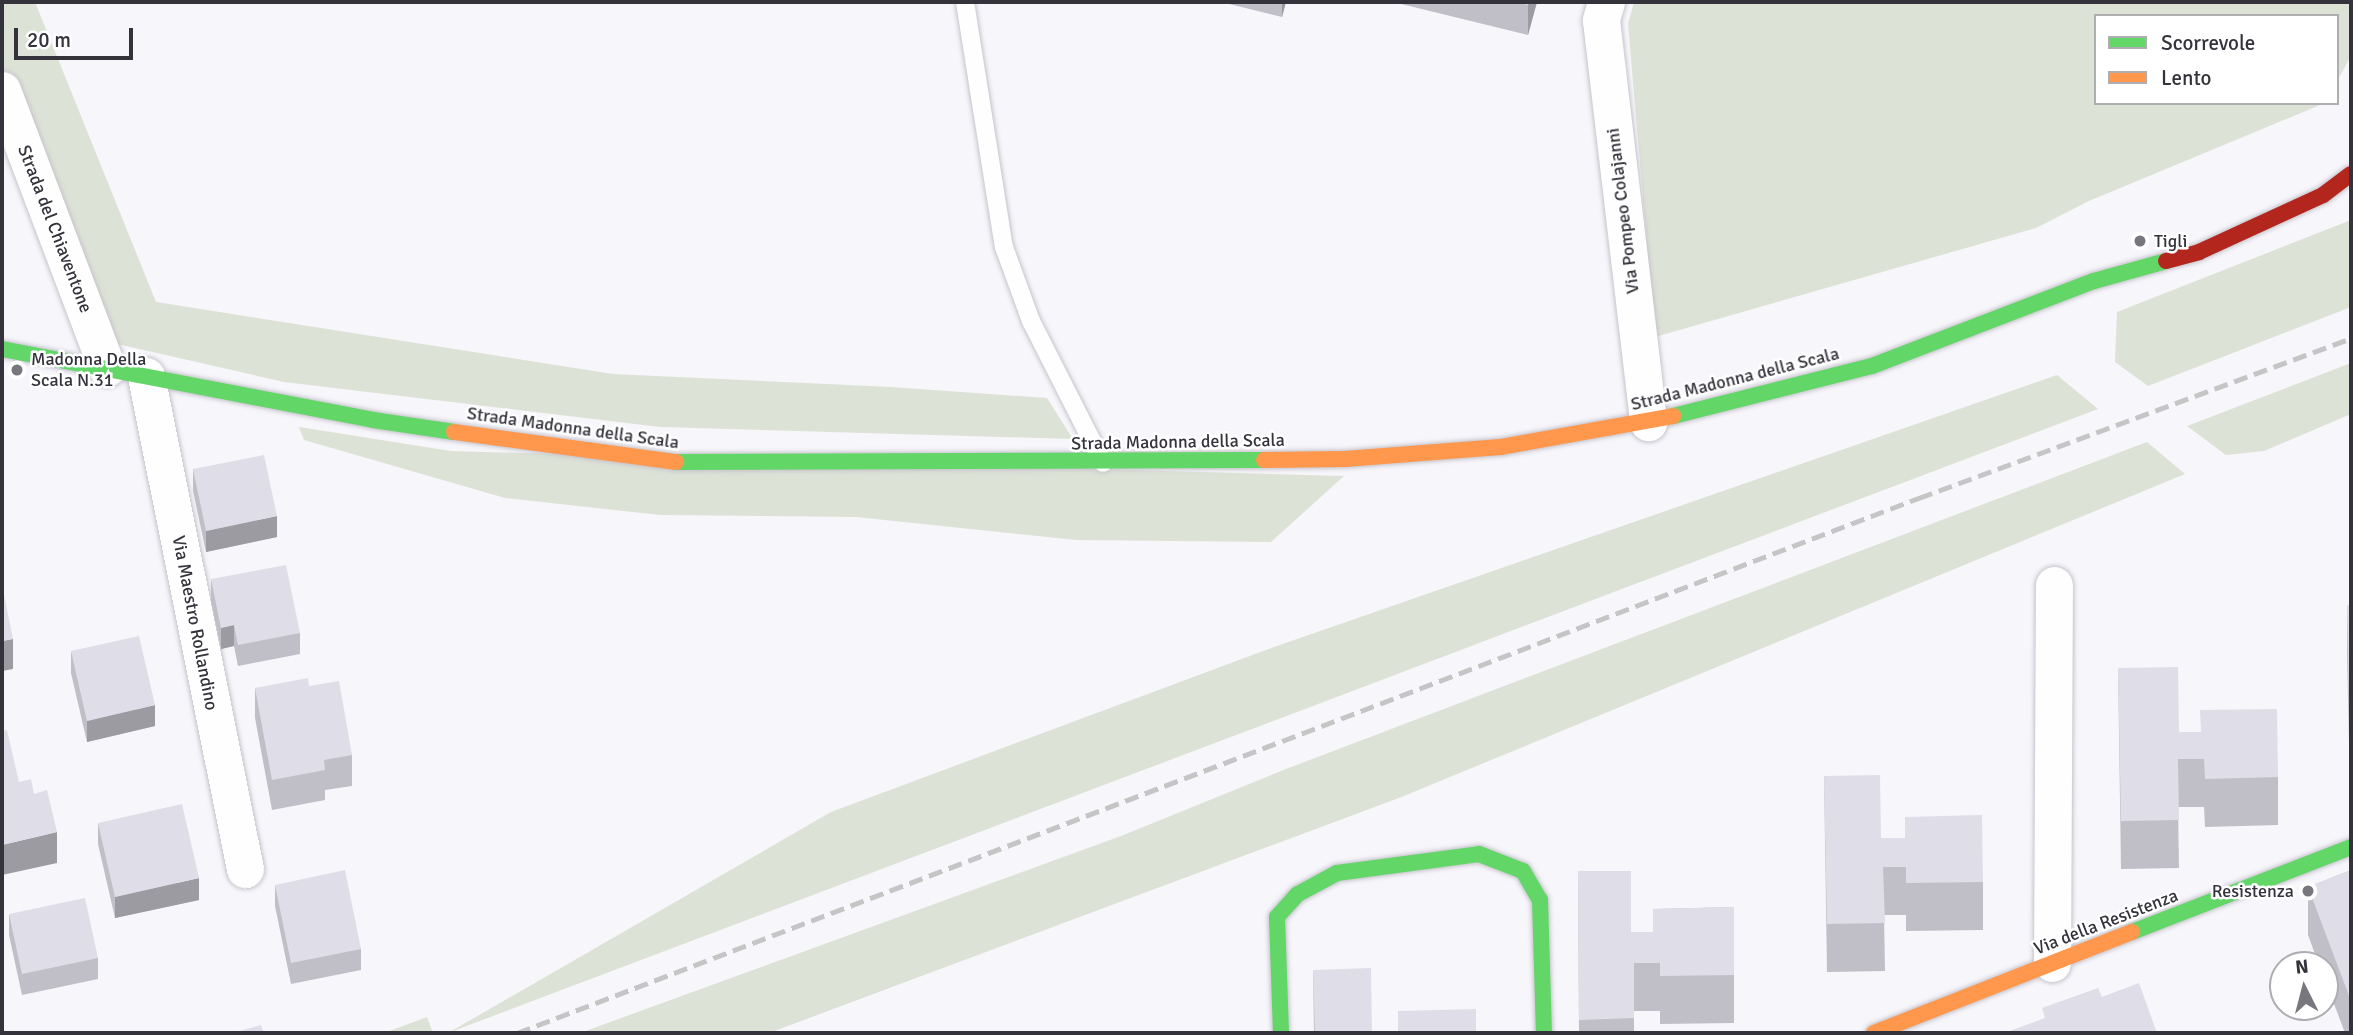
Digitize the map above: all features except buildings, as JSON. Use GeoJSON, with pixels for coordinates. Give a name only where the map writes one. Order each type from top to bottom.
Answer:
{"type":"FeatureCollection","features":[{"type":"Feature","properties":{"kind":"street","name":"Via Pompeo Colajanni"},"geometry":{"type":"LineString","coordinates":[[1606,2],[1601,20],[1648,422]]}},
{"type":"Feature","properties":{"kind":"street","name":"Strada del Chiaventone"},"geometry":{"type":"LineString","coordinates":[[2,90],[107,368]]}},
{"type":"Feature","properties":{"kind":"street"},"geometry":{"type":"LineString","coordinates":[[2323,195],[2351,174]]}},
{"type":"Feature","properties":{"kind":"street","name":"Strada Madonna della Scala"},"geometry":{"type":"LineString","coordinates":[[2,349],[373,420],[658,462],[1103,463],[1345,459],[1501,447],[1648,422],[1872,366],[1931,346],[2094,281],[2199,252],[2323,195]]}},
{"type":"Feature","properties":{"kind":"street"},"geometry":{"type":"LineString","coordinates":[[2323,195],[2351,195]]}},
{"type":"Feature","properties":{"kind":"street","name":"Via Maestro Rollandino"},"geometry":{"type":"LineString","coordinates":[[146,376],[245,869]]}},
{"type":"Feature","properties":{"kind":"street"},"geometry":{"type":"LineString","coordinates":[[2052,963],[2054,585]]}},
{"type":"Feature","properties":{"kind":"street","name":"Via della Resistenza"},"geometry":{"type":"LineString","coordinates":[[1874,1033],[2351,847]]}},
{"type":"Feature","properties":{"kind":"street"},"geometry":{"type":"LineString","coordinates":[[1281,1033],[1277,917],[1298,894],[1337,873],[1479,854],[1523,871],[1540,900],[1544,1033]]}},
{"type":"Feature","properties":{"kind":"lane"},"geometry":{"type":"LineString","coordinates":[[965,2],[1004,247],[1031,321],[1103,463]]}},
{"type":"Feature","properties":{"kind":"shaded area"},"geometry":{"type":"Polygon","coordinates":[[[2,2],[35,2],[156,302],[613,374],[891,387],[1047,398],[1073,439],[660,427],[284,382],[82,336],[2,139],[2,2]]]}},
{"type":"Feature","properties":{"kind":"shaded area"},"geometry":{"type":"Polygon","coordinates":[[[1634,2],[2351,2],[2351,56],[2339,77],[2339,14],[2094,14],[2094,105],[2320,105],[2089,201],[2036,228],[1655,337],[1628,24],[1634,2]]]}},
{"type":"Feature","properties":{"kind":"shaded area"},"geometry":{"type":"Polygon","coordinates":[[[2351,220],[2351,307],[2148,386],[2115,362],[2117,312],[2351,220]]]}},
{"type":"Feature","properties":{"kind":"shaded area"},"geometry":{"type":"Polygon","coordinates":[[[2351,363],[2351,414],[2264,451],[2226,455],[2187,426],[2351,363]]]}},
{"type":"Feature","properties":{"kind":"shaded area"},"geometry":{"type":"Polygon","coordinates":[[[2057,375],[2098,409],[448,1033],[831,812],[1274,647],[2057,375]]]}},
{"type":"Feature","properties":{"kind":"shaded area"},"geometry":{"type":"Polygon","coordinates":[[[299,427],[451,451],[1344,476],[1271,542],[1076,540],[856,517],[660,515],[505,498],[304,440],[299,427]]]}},
{"type":"Feature","properties":{"kind":"shaded area"},"geometry":{"type":"Polygon","coordinates":[[[2147,442],[2185,474],[1399,798],[769,1033],[580,1033],[1121,836],[1286,769],[2147,442]]]}},
{"type":"Feature","properties":{"kind":"shaded area"},"geometry":{"type":"Polygon","coordinates":[[[427,1017],[433,1033],[384,1033],[427,1017]]]}},
{"type":"Feature","properties":{"kind":"railway"},"geometry":{"type":"LineString","coordinates":[[517,1033],[1919,498],[2351,338]]}},
{"type":"Feature","properties":{"kind":"traffic: fast"},"geometry":{"type":"LineString","coordinates":[[1673,416],[1872,366],[2094,281],[2166,261]]}},
{"type":"Feature","properties":{"kind":"traffic: fast"},"geometry":{"type":"LineString","coordinates":[[2,349],[373,420],[454,432]]}},
{"type":"Feature","properties":{"kind":"traffic: fast"},"geometry":{"type":"LineString","coordinates":[[676,462],[1264,460]]}},
{"type":"Feature","properties":{"kind":"traffic: fast"},"geometry":{"type":"LineString","coordinates":[[2132,932],[2351,847]]}},
{"type":"Feature","properties":{"kind":"traffic: fast"},"geometry":{"type":"LineString","coordinates":[[1281,1033],[1277,917],[1298,894],[1337,873],[1479,854],[1523,871],[1540,900],[1544,1033]]}},
{"type":"Feature","properties":{"kind":"traffic: slow"},"geometry":{"type":"LineString","coordinates":[[1264,460],[1345,459],[1501,447],[1673,416]]}},
{"type":"Feature","properties":{"kind":"traffic: slow"},"geometry":{"type":"LineString","coordinates":[[454,432],[676,462]]}},
{"type":"Feature","properties":{"kind":"traffic: slow"},"geometry":{"type":"LineString","coordinates":[[1874,1033],[2132,932]]}},
{"type":"Feature","properties":{"kind":"traffic: jam"},"geometry":{"type":"LineString","coordinates":[[2166,261],[2199,252],[2323,195],[2351,174]]}},
{"type":"Feature","properties":{"kind":"place","name":"Tigli"},"geometry":{"type":"Point","coordinates":[2140,241]}},
{"type":"Feature","properties":{"kind":"place","name":"Madonna Della Scala N.31"},"geometry":{"type":"Point","coordinates":[17,370]}},
{"type":"Feature","properties":{"kind":"place","name":"Resistenza"},"geometry":{"type":"Point","coordinates":[2308,891]}}]}
